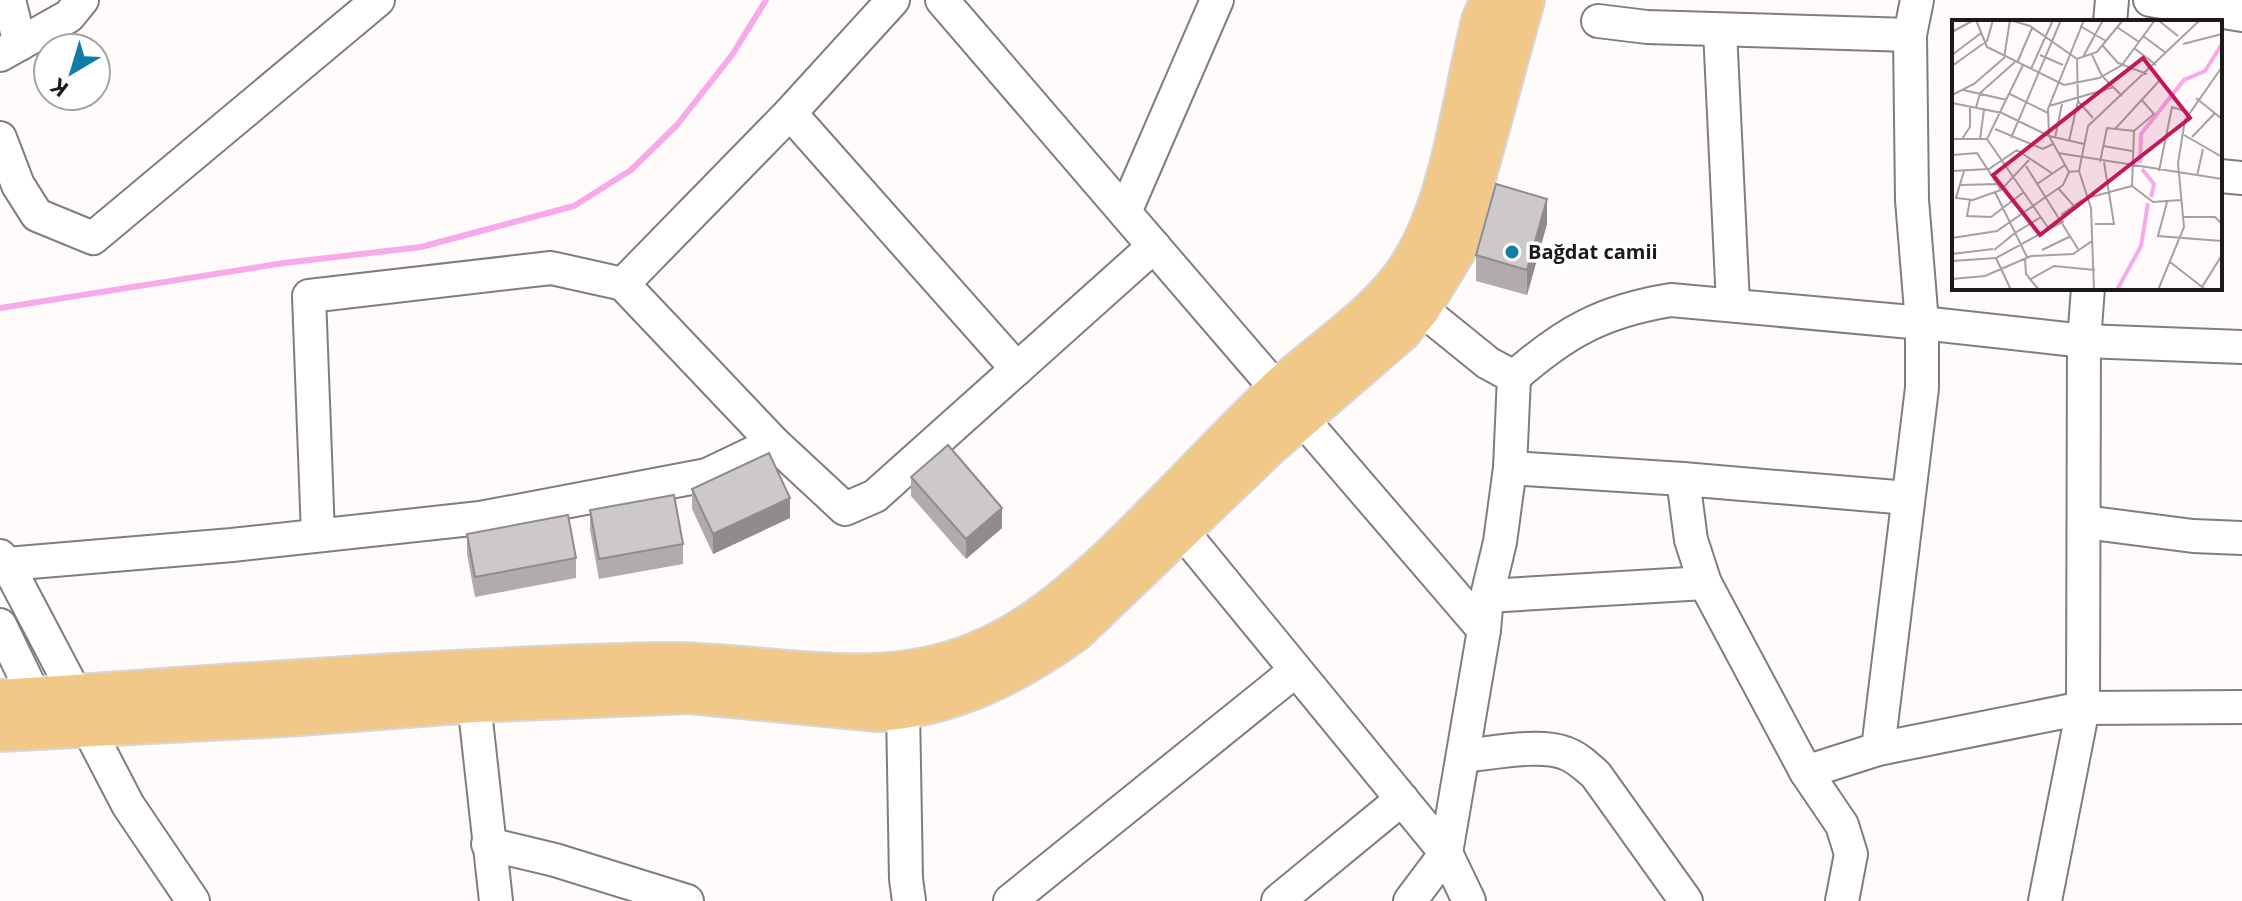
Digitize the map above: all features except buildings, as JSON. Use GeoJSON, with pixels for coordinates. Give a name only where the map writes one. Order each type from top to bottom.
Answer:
{"type":"FeatureCollection","features":[{"type":"Feature","properties":{"kind":"main road"},"geometry":{"type":"LineString","coordinates":[[50,709],[286,716],[474,702],[689,693],[849,709],[903,709],[978,689],[1046,652],[1075,631],[1182,531],[1371,310],[1396,286],[1412,264],[1437,210],[1479,32],[1491,0]]}},
{"type":"Feature","properties":{"kind":"main road"},"geometry":{"type":"LineString","coordinates":[[0,731],[50,709],[417,674],[633,664],[742,665],[847,674],[900,672],[950,662],[998,644],[1064,600],[1161,510],[1289,404],[1401,331],[1420,308],[1455,251],[1524,0]]}},
{"type":"Feature","properties":{"kind":"street"},"geometry":{"type":"LineString","coordinates":[[9,0],[10,50],[69,16],[82,0]]}},
{"type":"Feature","properties":{"kind":"street"},"geometry":{"type":"LineString","coordinates":[[0,138],[18,185],[37,215],[93,238],[378,0]]}},
{"type":"Feature","properties":{"kind":"street"},"geometry":{"type":"LineString","coordinates":[[623,284],[790,113],[893,0]]}},
{"type":"Feature","properties":{"kind":"street"},"geometry":{"type":"LineString","coordinates":[[942,0],[1484,630]]}},
{"type":"Feature","properties":{"kind":"street"},"geometry":{"type":"LineString","coordinates":[[1125,212],[1217,0]]}},
{"type":"Feature","properties":{"kind":"street"},"geometry":{"type":"LineString","coordinates":[[1878,749],[1922,388],[1922,323],[1912,200],[1910,35],[1917,0]]}},
{"type":"Feature","properties":{"kind":"street"},"geometry":{"type":"LineString","coordinates":[[2110,20],[2112,0]]}},
{"type":"Feature","properties":{"kind":"street"},"geometry":{"type":"LineString","coordinates":[[2150,0],[2242,15]]}},
{"type":"Feature","properties":{"kind":"street"},"geometry":{"type":"LineString","coordinates":[[1598,21],[1647,27],[1910,35]]}},
{"type":"Feature","properties":{"kind":"street"},"geometry":{"type":"LineString","coordinates":[[1720,30],[1733,304]]}},
{"type":"Feature","properties":{"kind":"street"},"geometry":{"type":"LineString","coordinates":[[790,113],[1017,369]]}},
{"type":"Feature","properties":{"kind":"street"},"geometry":{"type":"LineString","coordinates":[[2222,176],[2242,178]]}},
{"type":"Feature","properties":{"kind":"street"},"geometry":{"type":"LineString","coordinates":[[318,535],[309,296],[551,268],[623,284],[774,443],[845,509],[875,496],[1154,246]]}},
{"type":"Feature","properties":{"kind":"street"},"geometry":{"type":"LineString","coordinates":[[2045,901],[2083,708],[2084,341],[2088,290]]}},
{"type":"Feature","properties":{"kind":"street"},"geometry":{"type":"LineString","coordinates":[[1410,901],[1446,853],[1464,756],[1487,596],[1500,542],[1510,468],[1514,377],[1548,347],[1630,306],[1671,300],[2084,341],[2242,347]]}},
{"type":"Feature","properties":{"kind":"street"},"geometry":{"type":"LineString","coordinates":[[1420,308],[1488,363],[1514,377]]}},
{"type":"Feature","properties":{"kind":"street"},"geometry":{"type":"LineString","coordinates":[[50,709],[4,560],[318,535],[480,518],[707,475],[774,443]]}},
{"type":"Feature","properties":{"kind":"street"},"geometry":{"type":"LineString","coordinates":[[1510,468],[1908,498]]}},
{"type":"Feature","properties":{"kind":"street"},"geometry":{"type":"LineString","coordinates":[[1683,479],[1691,540],[1705,583],[1806,772],[1842,825],[1851,854],[1842,901]]}},
{"type":"Feature","properties":{"kind":"street"},"geometry":{"type":"LineString","coordinates":[[2084,522],[2193,536],[2242,538]]}},
{"type":"Feature","properties":{"kind":"street"},"geometry":{"type":"LineString","coordinates":[[1182,531],[1446,853],[1469,901]]}},
{"type":"Feature","properties":{"kind":"street"},"geometry":{"type":"LineString","coordinates":[[1487,596],[1705,583]]}},
{"type":"Feature","properties":{"kind":"street"},"geometry":{"type":"LineString","coordinates":[[0,625],[50,709],[128,805],[193,901]]}},
{"type":"Feature","properties":{"kind":"street"},"geometry":{"type":"LineString","coordinates":[[1010,901],[1295,671]]}},
{"type":"Feature","properties":{"kind":"street"},"geometry":{"type":"LineString","coordinates":[[474,702],[496,901]]}},
{"type":"Feature","properties":{"kind":"street"},"geometry":{"type":"LineString","coordinates":[[1806,772],[1878,749],[2083,708],[2242,707]]}},
{"type":"Feature","properties":{"kind":"street"},"geometry":{"type":"LineString","coordinates":[[903,709],[909,901]]}},
{"type":"Feature","properties":{"kind":"street"},"geometry":{"type":"LineString","coordinates":[[1464,756],[1548,749],[1580,761],[1596,775],[1686,901]]}},
{"type":"Feature","properties":{"kind":"street"},"geometry":{"type":"LineString","coordinates":[[1278,901],[1402,799]]}},
{"type":"Feature","properties":{"kind":"street"},"geometry":{"type":"LineString","coordinates":[[488,844],[555,860],[687,901]]}},
{"type":"Feature","properties":{"kind":"waterway"},"geometry":{"type":"LineString","coordinates":[[0,308],[284,263],[421,247],[574,206],[631,170],[677,125],[732,55],[766,0]]}},
{"type":"Feature","properties":{"kind":"place","name":"Bağdat camii"},"geometry":{"type":"Point","coordinates":[1512,252]}}]}
